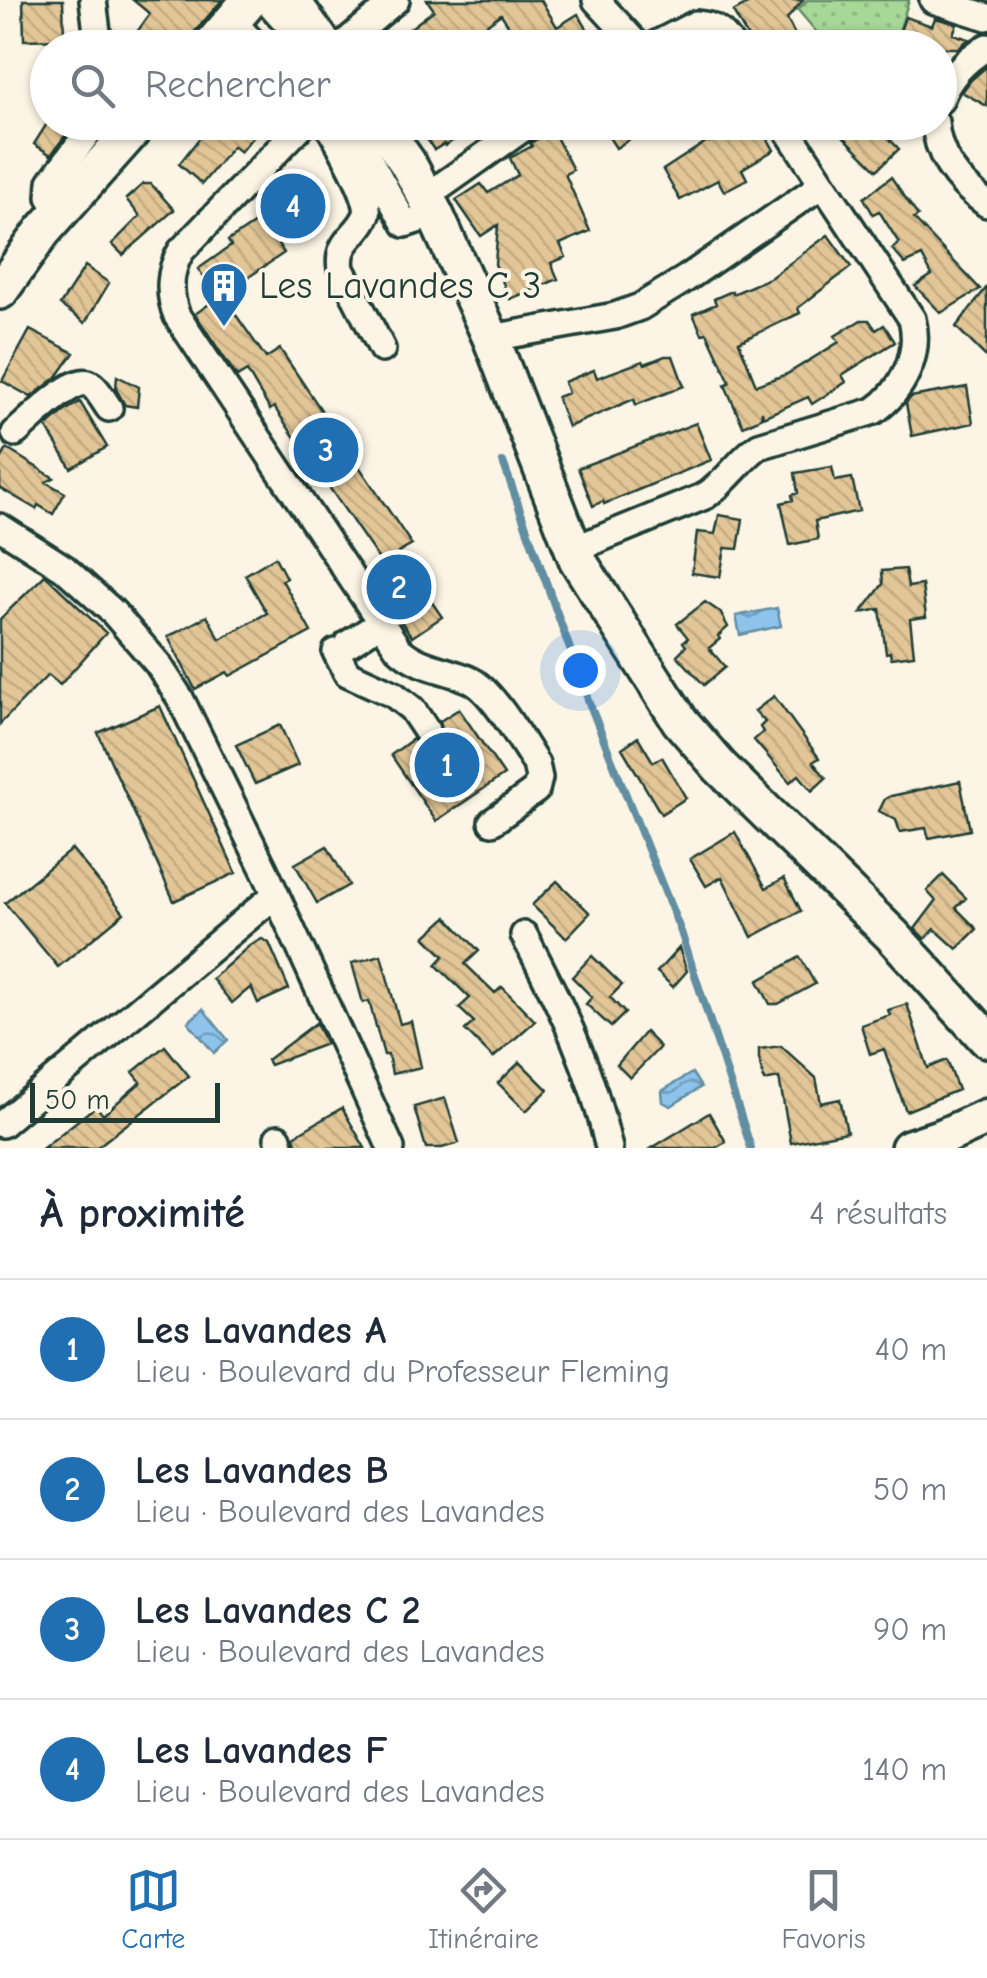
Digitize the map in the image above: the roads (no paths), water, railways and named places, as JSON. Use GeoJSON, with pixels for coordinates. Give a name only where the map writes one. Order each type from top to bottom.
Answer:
{"type":"FeatureCollection","features":[{"type":"Feature","properties":{"kind":"street"},"geometry":{"type":"LineString","coordinates":[[93,0],[97,30]]}},
{"type":"Feature","properties":{"kind":"street"},"geometry":{"type":"LineString","coordinates":[[360,30],[396,0]]}},
{"type":"Feature","properties":{"kind":"street"},"geometry":{"type":"LineString","coordinates":[[596,0],[624,30]]}},
{"type":"Feature","properties":{"kind":"street"},"geometry":{"type":"LineString","coordinates":[[933,0],[987,17]]}},
{"type":"Feature","properties":{"kind":"street"},"geometry":{"type":"LineString","coordinates":[[250,15],[276,30]]}},
{"type":"Feature","properties":{"kind":"street"},"geometry":{"type":"LineString","coordinates":[[250,15],[285,30]]}},
{"type":"Feature","properties":{"kind":"street"},"geometry":{"type":"LineString","coordinates":[[684,30],[696,24],[720,30]]}},
{"type":"Feature","properties":{"kind":"street"},"geometry":{"type":"LineString","coordinates":[[957,74],[983,54]]}},
{"type":"Feature","properties":{"kind":"street"},"geometry":{"type":"LineString","coordinates":[[61,211],[50,196],[50,182],[82,140]]}},
{"type":"Feature","properties":{"kind":"street"},"geometry":{"type":"LineString","coordinates":[[0,291],[61,211],[124,140]]}},
{"type":"Feature","properties":{"kind":"street"},"geometry":{"type":"LineString","coordinates":[[288,140],[181,251],[170,294],[177,316],[398,648],[413,660],[466,678],[486,691],[536,764],[536,790],[492,822]]}},
{"type":"Feature","properties":{"kind":"street"},"geometry":{"type":"LineString","coordinates":[[335,140],[367,200],[366,218],[341,251],[341,268],[382,349]]}},
{"type":"Feature","properties":{"kind":"street"},"geometry":{"type":"LineString","coordinates":[[356,140],[404,224],[510,140]]}},
{"type":"Feature","properties":{"kind":"street"},"geometry":{"type":"LineString","coordinates":[[390,140],[431,205],[491,338],[572,550],[680,721],[720,767],[893,936],[987,1039]]}},
{"type":"Feature","properties":{"kind":"street"},"geometry":{"type":"LineString","coordinates":[[572,550],[704,496],[724,482],[754,448],[874,412],[900,384],[913,355],[912,319],[794,140]]}},
{"type":"Feature","properties":{"kind":"street"},"geometry":{"type":"LineString","coordinates":[[938,140],[946,162],[966,188],[987,204]]}},
{"type":"Feature","properties":{"kind":"street"},"geometry":{"type":"LineString","coordinates":[[491,338],[615,316],[640,307],[823,184]]}},
{"type":"Feature","properties":{"kind":"street"},"geometry":{"type":"LineString","coordinates":[[15,437],[57,397],[82,382],[94,388],[110,408]]}},
{"type":"Feature","properties":{"kind":"street"},"geometry":{"type":"LineString","coordinates":[[0,527],[78,580],[127,626],[158,664],[193,721],[391,1148]]}},
{"type":"Feature","properties":{"kind":"street"},"geometry":{"type":"LineString","coordinates":[[382,622],[342,648],[348,673],[394,694],[412,709],[426,730]]}},
{"type":"Feature","properties":{"kind":"street"},"geometry":{"type":"LineString","coordinates":[[2,1124],[275,895]]}},
{"type":"Feature","properties":{"kind":"street"},"geometry":{"type":"LineString","coordinates":[[524,935],[562,1006],[582,1056],[609,1148]]}},
{"type":"Feature","properties":{"kind":"street"},"geometry":{"type":"LineString","coordinates":[[909,1148],[987,1117]]}},
{"type":"Feature","properties":{"kind":"water"},"geometry":{"type":"Polygon","coordinates":[[[777,608],[781,626],[740,635],[736,616],[777,608]]]}},
{"type":"Feature","properties":{"kind":"water"},"geometry":{"type":"Polygon","coordinates":[[[203,1009],[228,1040],[214,1053],[188,1022],[203,1009]]]}},
{"type":"Feature","properties":{"kind":"water"},"geometry":{"type":"Polygon","coordinates":[[[692,1073],[701,1087],[671,1106],[663,1102],[662,1091],[692,1073]]]}},
{"type":"Feature","properties":{"kind":"waterway"},"geometry":{"type":"LineString","coordinates":[[503,462],[590,705],[681,932],[751,1148]]}},
{"type":"Feature","properties":{"kind":"place","name":"Les Lavandes F"},"geometry":{"type":"Point","coordinates":[293,206]}},
{"type":"Feature","properties":{"kind":"place","name":"Les Lavandes C 3"},"geometry":{"type":"Point","coordinates":[224,328]}},
{"type":"Feature","properties":{"kind":"place","name":"Les Lavandes C 2"},"geometry":{"type":"Point","coordinates":[326,450]}},
{"type":"Feature","properties":{"kind":"place","name":"Les Lavandes B"},"geometry":{"type":"Point","coordinates":[399,587]}},
{"type":"Feature","properties":{"kind":"place","name":"Les Lavandes A"},"geometry":{"type":"Point","coordinates":[447,765]}}]}
